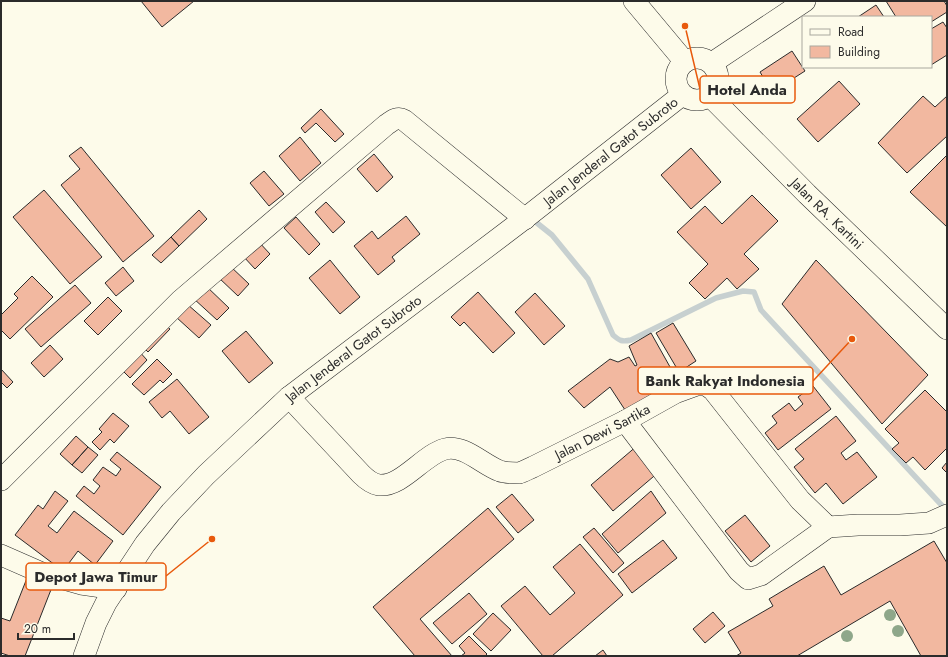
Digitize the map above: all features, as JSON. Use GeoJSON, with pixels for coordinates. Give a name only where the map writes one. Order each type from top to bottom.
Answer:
{"type":"FeatureCollection","features":[{"type":"Feature","properties":{"kind":"street"},"geometry":{"type":"LineString","coordinates":[[634,1],[685,62]]}},
{"type":"Feature","properties":{"kind":"street"},"geometry":{"type":"LineString","coordinates":[[712,63],[805,1]]}},
{"type":"Feature","properties":{"kind":"street"},"geometry":{"type":"LineString","coordinates":[[699,57],[706,59],[717,69],[719,76],[718,84],[715,91],[710,96],[703,100],[689,99],[678,89],[676,74],[685,62],[691,58],[699,57]]}},
{"type":"Feature","properties":{"kind":"street","name":"Jalan Jenderal Gatot Subroto"},"geometry":{"type":"LineString","coordinates":[[84,656],[96,623],[106,603],[145,544],[171,512],[206,475],[289,397],[525,219],[682,94]]}},
{"type":"Feature","properties":{"kind":"street","name":"Jalan RA. Kartini"},"geometry":{"type":"LineString","coordinates":[[710,96],[807,194],[947,330]]}},
{"type":"Feature","properties":{"kind":"street"},"geometry":{"type":"LineString","coordinates":[[1,480],[180,300],[380,130],[395,119],[400,118],[404,120],[525,219]]}},
{"type":"Feature","properties":{"kind":"street","name":"Jalan Dewi Sartika"},"geometry":{"type":"LineString","coordinates":[[289,397],[360,474],[368,481],[378,485],[387,484],[398,480],[436,452],[447,449],[460,449],[501,472],[519,473],[625,421],[675,394],[698,385],[706,385],[713,390],[800,500],[828,527]]}},
{"type":"Feature","properties":{"kind":"street"},"geometry":{"type":"LineString","coordinates":[[625,421],[739,571],[748,579],[762,575],[828,527],[900,525],[938,519]]}},
{"type":"Feature","properties":{"kind":"street"},"geometry":{"type":"LineString","coordinates":[[1,555],[42,573],[81,584],[116,589]]}},
{"type":"Feature","properties":{"kind":"building"},"geometry":{"type":"Polygon","coordinates":[[[141,1],[194,1],[162,27],[141,1]]]}},
{"type":"Feature","properties":{"kind":"building"},"geometry":{"type":"Polygon","coordinates":[[[886,1],[944,1],[947,6],[947,12],[932,21],[932,16],[895,16],[886,1]]]}},
{"type":"Feature","properties":{"kind":"building"},"geometry":{"type":"Polygon","coordinates":[[[876,5],[883,16],[860,16],[876,5]]]}},
{"type":"Feature","properties":{"kind":"building"},"geometry":{"type":"Polygon","coordinates":[[[943,22],[947,28],[947,55],[932,64],[932,28],[943,22]]]}},
{"type":"Feature","properties":{"kind":"building"},"geometry":{"type":"Polygon","coordinates":[[[792,51],[805,71],[772,92],[760,72],[792,51]]]}},
{"type":"Feature","properties":{"kind":"building"},"geometry":{"type":"Polygon","coordinates":[[[839,81],[860,104],[818,142],[797,119],[839,81]]]}},
{"type":"Feature","properties":{"kind":"building"},"geometry":{"type":"Polygon","coordinates":[[[923,96],[935,107],[947,96],[947,136],[907,173],[878,143],[923,96]]]}},
{"type":"Feature","properties":{"kind":"building"},"geometry":{"type":"Polygon","coordinates":[[[321,109],[344,134],[335,142],[316,123],[305,133],[301,128],[321,109]]]}},
{"type":"Feature","properties":{"kind":"building"},"geometry":{"type":"Polygon","coordinates":[[[300,137],[321,163],[300,181],[279,156],[300,137]]]}},
{"type":"Feature","properties":{"kind":"building"},"geometry":{"type":"Polygon","coordinates":[[[81,147],[154,236],[123,262],[61,185],[80,169],[69,156],[81,147]]]}},
{"type":"Feature","properties":{"kind":"building"},"geometry":{"type":"Polygon","coordinates":[[[691,148],[721,182],[691,209],[661,175],[691,148]]]}},
{"type":"Feature","properties":{"kind":"building"},"geometry":{"type":"Polygon","coordinates":[[[374,154],[393,177],[377,192],[357,169],[374,154]]]}},
{"type":"Feature","properties":{"kind":"building"},"geometry":{"type":"Polygon","coordinates":[[[947,155],[947,227],[910,192],[947,155]]]}},
{"type":"Feature","properties":{"kind":"building"},"geometry":{"type":"Polygon","coordinates":[[[264,171],[284,194],[269,206],[250,183],[264,171]]]}},
{"type":"Feature","properties":{"kind":"building"},"geometry":{"type":"Polygon","coordinates":[[[44,190],[102,257],[70,284],[13,217],[44,190]]]}},
{"type":"Feature","properties":{"kind":"building"},"geometry":{"type":"Polygon","coordinates":[[[752,195],[778,221],[744,254],[759,269],[737,289],[727,278],[705,299],[689,283],[708,264],[677,232],[705,206],[722,224],[752,195]]]}},
{"type":"Feature","properties":{"kind":"building"},"geometry":{"type":"Polygon","coordinates":[[[326,202],[345,222],[333,233],[315,212],[326,202]]]}},
{"type":"Feature","properties":{"kind":"building"},"geometry":{"type":"Polygon","coordinates":[[[199,210],[207,219],[179,246],[171,237],[199,210]]]}},
{"type":"Feature","properties":{"kind":"building"},"geometry":{"type":"Polygon","coordinates":[[[406,216],[420,234],[392,257],[395,261],[378,275],[354,246],[372,231],[378,239],[406,216]]]}},
{"type":"Feature","properties":{"kind":"building"},"geometry":{"type":"Polygon","coordinates":[[[296,217],[320,244],[309,255],[284,228],[296,217]]]}},
{"type":"Feature","properties":{"kind":"building"},"geometry":{"type":"Polygon","coordinates":[[[171,237],[179,246],[161,263],[152,255],[171,237]]]}},
{"type":"Feature","properties":{"kind":"building"},"geometry":{"type":"Polygon","coordinates":[[[258,241],[270,254],[255,269],[243,256],[258,241]]]}},
{"type":"Feature","properties":{"kind":"building"},"geometry":{"type":"Polygon","coordinates":[[[330,260],[360,297],[340,314],[309,278],[330,260]]]}},
{"type":"Feature","properties":{"kind":"building"},"geometry":{"type":"Polygon","coordinates":[[[816,260],[928,375],[882,424],[782,304],[816,260]]]}},
{"type":"Feature","properties":{"kind":"building"},"geometry":{"type":"Polygon","coordinates":[[[229,265],[249,284],[238,296],[218,277],[229,265]]]}},
{"type":"Feature","properties":{"kind":"building"},"geometry":{"type":"Polygon","coordinates":[[[123,267],[134,281],[116,296],[105,283],[123,267]]]}},
{"type":"Feature","properties":{"kind":"building"},"geometry":{"type":"Polygon","coordinates":[[[32,276],[53,297],[10,339],[1,330],[1,315],[18,298],[14,294],[32,276]]]}},
{"type":"Feature","properties":{"kind":"building"},"geometry":{"type":"Polygon","coordinates":[[[75,285],[91,303],[41,347],[25,329],[75,285]]]}},
{"type":"Feature","properties":{"kind":"building"},"geometry":{"type":"Polygon","coordinates":[[[205,285],[229,308],[217,320],[193,298],[205,285]]]}},
{"type":"Feature","properties":{"kind":"building"},"geometry":{"type":"Polygon","coordinates":[[[478,292],[515,333],[493,353],[464,322],[460,326],[451,317],[478,292]]]}},
{"type":"Feature","properties":{"kind":"building"},"geometry":{"type":"Polygon","coordinates":[[[535,293],[565,326],[544,345],[515,312],[535,293]]]}},
{"type":"Feature","properties":{"kind":"building"},"geometry":{"type":"Polygon","coordinates":[[[108,297],[122,311],[98,335],[84,321],[108,297]]]}},
{"type":"Feature","properties":{"kind":"building"},"geometry":{"type":"Polygon","coordinates":[[[187,304],[211,325],[199,338],[176,317],[187,304]]]}},
{"type":"Feature","properties":{"kind":"building"},"geometry":{"type":"Polygon","coordinates":[[[162,322],[170,329],[148,352],[140,344],[162,322]]]}},
{"type":"Feature","properties":{"kind":"building"},"geometry":{"type":"Polygon","coordinates":[[[673,323],[696,361],[679,372],[656,333],[673,323]]]}},
{"type":"Feature","properties":{"kind":"building"},"geometry":{"type":"Polygon","coordinates":[[[246,331],[273,363],[249,383],[222,351],[246,331]]]}},
{"type":"Feature","properties":{"kind":"building"},"geometry":{"type":"Polygon","coordinates":[[[651,333],[679,383],[627,413],[610,387],[584,408],[568,391],[610,359],[618,362],[629,357],[635,366],[637,365],[629,346],[651,333]]]}},
{"type":"Feature","properties":{"kind":"building"},"geometry":{"type":"Polygon","coordinates":[[[50,345],[63,359],[44,377],[31,363],[50,345]]]}},
{"type":"Feature","properties":{"kind":"building"},"geometry":{"type":"Polygon","coordinates":[[[137,349],[147,360],[130,378],[120,368],[137,349]]]}},
{"type":"Feature","properties":{"kind":"building"},"geometry":{"type":"Polygon","coordinates":[[[157,359],[172,374],[163,383],[160,380],[144,395],[132,384],[157,359]]]}},
{"type":"Feature","properties":{"kind":"building"},"geometry":{"type":"Polygon","coordinates":[[[1,369],[13,382],[7,388],[2,383],[1,384],[1,369]]]}},
{"type":"Feature","properties":{"kind":"building"},"geometry":{"type":"Polygon","coordinates":[[[177,379],[209,417],[189,434],[170,411],[162,418],[149,402],[177,379]]]}},
{"type":"Feature","properties":{"kind":"building"},"geometry":{"type":"Polygon","coordinates":[[[813,386],[831,409],[778,450],[765,433],[777,423],[772,416],[789,403],[795,411],[803,404],[798,397],[813,386]]]}},
{"type":"Feature","properties":{"kind":"building"},"geometry":{"type":"Polygon","coordinates":[[[925,390],[947,412],[947,448],[925,470],[913,457],[906,463],[892,449],[899,443],[885,429],[925,390]]]}},
{"type":"Feature","properties":{"kind":"building"},"geometry":{"type":"Polygon","coordinates":[[[113,413],[129,426],[114,443],[110,439],[100,450],[92,442],[102,432],[99,429],[113,413]]]}},
{"type":"Feature","properties":{"kind":"building"},"geometry":{"type":"Polygon","coordinates":[[[836,416],[856,441],[841,453],[846,460],[857,452],[877,477],[843,504],[826,483],[815,493],[794,467],[804,459],[795,449],[836,416]]]}},
{"type":"Feature","properties":{"kind":"building"},"geometry":{"type":"Polygon","coordinates":[[[76,436],[88,447],[72,465],[60,454],[76,436]]]}},
{"type":"Feature","properties":{"kind":"building"},"geometry":{"type":"Polygon","coordinates":[[[638,445],[660,471],[613,511],[591,485],[638,445]]]}},
{"type":"Feature","properties":{"kind":"building"},"geometry":{"type":"Polygon","coordinates":[[[88,447],[98,455],[82,473],[72,465],[88,447]]]}},
{"type":"Feature","properties":{"kind":"building"},"geometry":{"type":"Polygon","coordinates":[[[117,452],[161,487],[123,535],[76,496],[84,486],[94,494],[100,486],[93,480],[103,467],[116,476],[121,469],[110,460],[117,452]]]}},
{"type":"Feature","properties":{"kind":"building"},"geometry":{"type":"Polygon","coordinates":[[[947,462],[947,473],[942,468],[947,462]]]}},
{"type":"Feature","properties":{"kind":"building"},"geometry":{"type":"Polygon","coordinates":[[[55,491],[68,501],[48,526],[57,533],[74,511],[113,541],[95,565],[78,551],[63,571],[15,535],[38,505],[43,509],[55,491]]]}},
{"type":"Feature","properties":{"kind":"building"},"geometry":{"type":"Polygon","coordinates":[[[651,491],[666,513],[618,553],[602,534],[651,491]]]}},
{"type":"Feature","properties":{"kind":"building"},"geometry":{"type":"Polygon","coordinates":[[[512,494],[534,520],[518,533],[496,507],[512,494]]]}},
{"type":"Feature","properties":{"kind":"building"},"geometry":{"type":"Polygon","coordinates":[[[488,508],[514,539],[420,619],[452,656],[415,656],[373,607],[488,508]]]}},
{"type":"Feature","properties":{"kind":"building"},"geometry":{"type":"Polygon","coordinates":[[[745,515],[770,546],[751,562],[725,531],[745,515]]]}},
{"type":"Feature","properties":{"kind":"building"},"geometry":{"type":"Polygon","coordinates":[[[594,528],[624,563],[613,573],[583,537],[594,528]]]}},
{"type":"Feature","properties":{"kind":"building"},"geometry":{"type":"Polygon","coordinates":[[[663,540],[677,558],[632,593],[618,574],[663,540]]]}},
{"type":"Feature","properties":{"kind":"building"},"geometry":{"type":"Polygon","coordinates":[[[934,541],[947,563],[947,656],[921,656],[890,601],[797,656],[736,656],[741,653],[728,632],[773,606],[769,599],[824,566],[841,595],[934,541]]]}},
{"type":"Feature","properties":{"kind":"building"},"geometry":{"type":"Polygon","coordinates":[[[580,544],[623,595],[552,656],[543,656],[501,606],[525,586],[550,615],[575,593],[553,567],[580,544]]]}},
{"type":"Feature","properties":{"kind":"building"},"geometry":{"type":"Polygon","coordinates":[[[29,573],[54,582],[25,656],[10,656],[1,653],[1,618],[10,621],[29,573]]]}},
{"type":"Feature","properties":{"kind":"building"},"geometry":{"type":"Polygon","coordinates":[[[469,593],[487,614],[452,644],[433,623],[469,593]]]}},
{"type":"Feature","properties":{"kind":"building"},"geometry":{"type":"Polygon","coordinates":[[[713,612],[725,626],[705,643],[693,629],[713,612]]]}},
{"type":"Feature","properties":{"kind":"building"},"geometry":{"type":"Polygon","coordinates":[[[493,613],[511,630],[491,651],[473,634],[493,613]]]}},
{"type":"Feature","properties":{"kind":"building"},"geometry":{"type":"Polygon","coordinates":[[[469,636],[487,654],[485,656],[461,656],[465,653],[459,646],[469,636]]]}},
{"type":"Feature","properties":{"kind":"building"},"geometry":{"type":"Polygon","coordinates":[[[603,650],[607,656],[595,656],[603,650]]]}},
{"type":"Feature","properties":{"kind":"waterway"},"geometry":{"type":"LineString","coordinates":[[532,219],[552,235],[588,279],[613,335],[621,340],[631,340],[716,298],[743,291],[754,292],[761,310],[947,511]]}},
{"type":"Feature","properties":{"kind":"place","name":"Hotel Anda"},"geometry":{"type":"Point","coordinates":[685,26]}},
{"type":"Feature","properties":{"kind":"place","name":"Bank Rakyat Indonesia"},"geometry":{"type":"Point","coordinates":[852,339]}},
{"type":"Feature","properties":{"kind":"place","name":"Depot Jawa Timur"},"geometry":{"type":"Point","coordinates":[212,539]}}]}
